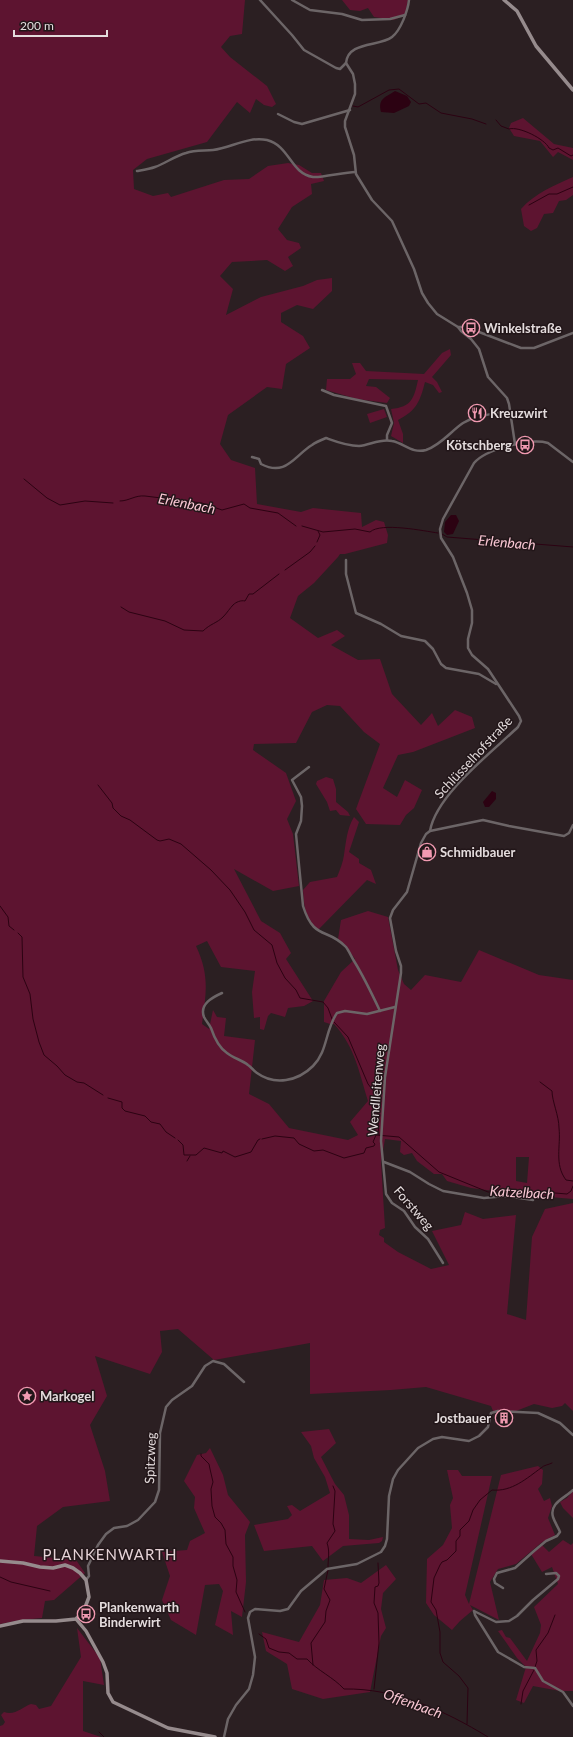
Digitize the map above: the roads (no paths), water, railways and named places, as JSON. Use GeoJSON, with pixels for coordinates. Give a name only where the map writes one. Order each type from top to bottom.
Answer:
{"type":"FeatureCollection","features":[{"type":"Feature","properties":{"kind":"street"},"geometry":{"type":"LineString","coordinates":[[260,0],[304,50],[336,68],[340,68],[346,63],[352,51],[365,45],[384,41],[394,36],[405,15],[409,0]]}},
{"type":"Feature","properties":{"kind":"street"},"geometry":{"type":"LineString","coordinates":[[292,0],[310,10],[342,14],[362,20],[390,19],[405,15]]}},
{"type":"Feature","properties":{"kind":"street"},"geometry":{"type":"LineString","coordinates":[[504,0],[517,11],[536,46],[573,90]]}},
{"type":"Feature","properties":{"kind":"street"},"geometry":{"type":"LineString","coordinates":[[346,63],[353,74],[355,81],[355,94],[345,121],[345,127],[354,155],[355,172],[372,200],[393,223],[414,269],[422,293],[437,314],[458,327],[479,349],[488,377],[507,398],[511,411],[515,444],[537,442],[548,443],[573,462]]}},
{"type":"Feature","properties":{"kind":"street"},"geometry":{"type":"LineString","coordinates":[[278,114],[294,122],[302,124],[350,110]]}},
{"type":"Feature","properties":{"kind":"street"},"geometry":{"type":"LineString","coordinates":[[137,171],[155,167],[185,153],[199,150],[214,150],[242,141],[264,140],[277,143],[284,149],[293,164],[305,174],[314,177],[355,172]]}},
{"type":"Feature","properties":{"kind":"street"},"geometry":{"type":"LineString","coordinates":[[458,327],[466,327],[521,348],[534,348],[573,333]]}},
{"type":"Feature","properties":{"kind":"street"},"geometry":{"type":"LineString","coordinates":[[322,390],[334,396],[386,406],[392,423],[386,437],[388,440]]}},
{"type":"Feature","properties":{"kind":"street"},"geometry":{"type":"LineString","coordinates":[[252,457],[259,459],[261,464],[264,466],[282,467],[288,464],[311,445],[326,438],[344,444],[359,446],[388,440],[394,441],[413,450],[425,450],[435,446],[462,424],[471,419],[487,414],[511,411]]}},
{"type":"Feature","properties":{"kind":"street","name":"Schlüsselhofstraße"},"geometry":{"type":"LineString","coordinates":[[430,831],[438,810],[444,800],[478,763],[520,724],[519,716],[488,669],[472,655],[468,648],[467,644],[472,620],[470,601],[453,557],[441,538],[440,528],[443,519],[475,462],[490,452],[515,444]]}},
{"type":"Feature","properties":{"kind":"street"},"geometry":{"type":"LineString","coordinates":[[346,560],[346,574],[356,613],[381,624],[401,636],[425,641],[433,649],[441,664],[446,668],[479,674],[497,684]]}},
{"type":"Feature","properties":{"kind":"street"},"geometry":{"type":"LineString","coordinates":[[309,767],[292,780],[301,797],[302,806],[301,821],[296,834],[303,906],[306,918],[312,927],[340,942],[347,949],[361,972],[380,1011]]}},
{"type":"Feature","properties":{"kind":"street"},"geometry":{"type":"LineString","coordinates":[[430,831],[483,820],[564,836],[570,833],[573,825]]}},
{"type":"Feature","properties":{"kind":"street","name":"Wendlleitenweg"},"geometry":{"type":"LineString","coordinates":[[384,1162],[381,1135],[385,1077],[401,968],[390,918],[394,909],[407,892],[421,843],[426,834],[430,831]]}},
{"type":"Feature","properties":{"kind":"street"},"geometry":{"type":"LineString","coordinates":[[222,993],[210,998],[204,1010],[204,1016],[221,1048],[228,1055],[248,1065],[258,1074],[276,1080],[289,1080],[312,1067],[321,1055],[326,1044],[331,1025],[337,1014],[345,1011],[368,1014],[395,1007]]}},
{"type":"Feature","properties":{"kind":"street"},"geometry":{"type":"LineString","coordinates":[[384,1162],[410,1172],[443,1191],[484,1198],[506,1196],[533,1200]]}},
{"type":"Feature","properties":{"kind":"street","name":"Forstweg"},"geometry":{"type":"LineString","coordinates":[[384,1162],[385,1190],[389,1198],[404,1211],[415,1227],[428,1240],[443,1263]]}},
{"type":"Feature","properties":{"kind":"street","name":"Spitzweg"},"geometry":{"type":"LineString","coordinates":[[86,1580],[88,1576],[88,1566],[98,1545],[106,1534],[114,1528],[127,1526],[138,1520],[155,1502],[159,1490],[162,1426],[165,1411],[170,1402],[192,1386],[205,1366],[213,1361],[224,1364],[244,1382]]}},
{"type":"Feature","properties":{"kind":"street"},"geometry":{"type":"LineString","coordinates":[[224,1737],[228,1719],[236,1705],[249,1689],[254,1675],[255,1657],[248,1618],[249,1612],[255,1609],[280,1611],[288,1609],[301,1591],[327,1569],[357,1564],[381,1552],[387,1539],[387,1518],[393,1480],[398,1470],[418,1448],[438,1437],[461,1441],[474,1439],[482,1434],[488,1427],[491,1412],[498,1411],[538,1413],[560,1423],[573,1434]]}},
{"type":"Feature","properties":{"kind":"street"},"geometry":{"type":"LineString","coordinates":[[503,1588],[495,1583],[494,1579],[497,1573],[516,1568],[534,1551],[559,1535],[560,1532],[553,1516],[553,1509],[557,1502],[567,1497],[573,1490]]}},
{"type":"Feature","properties":{"kind":"street"},"geometry":{"type":"LineString","coordinates":[[0,1561],[53,1568],[69,1566],[78,1571],[86,1580],[89,1593],[88,1602],[83,1612],[76,1619],[56,1621],[23,1621],[0,1626]]}},
{"type":"Feature","properties":{"kind":"street"},"geometry":{"type":"LineString","coordinates":[[546,1574],[556,1573],[559,1576],[558,1579],[513,1619],[506,1622],[496,1622],[486,1618],[476,1611],[473,1612],[498,1652],[524,1667],[535,1668],[543,1682],[562,1692],[573,1706]]}},
{"type":"Feature","properties":{"kind":"street"},"geometry":{"type":"LineString","coordinates":[[76,1619],[86,1631],[103,1662],[107,1673],[108,1693],[113,1702],[168,1728],[215,1737]]}},
{"type":"Feature","properties":{"kind":"waterway"},"geometry":{"type":"LineString","coordinates":[[353,106],[358,107],[389,90],[399,89],[419,104],[426,103],[441,113],[472,119],[486,124]]}},
{"type":"Feature","properties":{"kind":"waterway"},"geometry":{"type":"LineString","coordinates":[[496,120],[501,126],[509,129],[519,129],[537,137],[553,150],[558,148],[571,156],[573,155]]}},
{"type":"Feature","properties":{"kind":"waterway"},"geometry":{"type":"LineString","coordinates":[[529,205],[549,194],[557,194],[573,187]]}},
{"type":"Feature","properties":{"kind":"waterway","name":"Erlenbach"},"geometry":{"type":"LineString","coordinates":[[24,479],[47,498],[60,505],[85,501],[113,503]]}},
{"type":"Feature","properties":{"kind":"waterway","name":"Erlenbach"},"geometry":{"type":"LineString","coordinates":[[120,501],[138,496],[145,496],[202,503],[222,510],[244,504],[250,508],[278,513],[296,526]]}},
{"type":"Feature","properties":{"kind":"waterway","name":"Erlenbach"},"geometry":{"type":"LineString","coordinates":[[302,526],[323,532],[355,529],[370,532],[376,529],[393,527],[438,533]]}},
{"type":"Feature","properties":{"kind":"waterway"},"geometry":{"type":"LineString","coordinates":[[317,542],[320,535],[318,531]]}},
{"type":"Feature","properties":{"kind":"waterway","name":"Erlenbach"},"geometry":{"type":"LineString","coordinates":[[442,534],[447,537],[573,547]]}},
{"type":"Feature","properties":{"kind":"waterway"},"geometry":{"type":"LineString","coordinates":[[285,570],[310,552],[315,546]]}},
{"type":"Feature","properties":{"kind":"waterway"},"geometry":{"type":"LineString","coordinates":[[121,607],[129,612],[165,621],[184,630],[203,631],[221,619],[234,604],[240,601],[245,601],[249,594],[253,594],[279,574]]}},
{"type":"Feature","properties":{"kind":"waterway"},"geometry":{"type":"LineString","coordinates":[[98,785],[112,803],[113,808],[121,816],[130,820],[157,840],[160,841],[169,839],[181,844],[211,870],[230,890],[245,912],[254,930],[272,945],[277,963],[285,978],[296,990],[300,998],[323,1002],[328,1008],[332,1019]]}},
{"type":"Feature","properties":{"kind":"waterway"},"geometry":{"type":"LineString","coordinates":[[0,906],[8,917],[9,926],[14,930]]}},
{"type":"Feature","properties":{"kind":"waterway"},"geometry":{"type":"LineString","coordinates":[[18,933],[22,937],[23,977],[30,994],[33,1019],[44,1055],[65,1075],[77,1082],[84,1083],[103,1095]]}},
{"type":"Feature","properties":{"kind":"waterway"},"geometry":{"type":"LineString","coordinates":[[334,1022],[348,1037],[368,1084],[376,1094],[379,1135]]}},
{"type":"Feature","properties":{"kind":"waterway"},"geometry":{"type":"LineString","coordinates":[[540,1082],[552,1091],[559,1123],[560,1168],[566,1180],[573,1181]]}},
{"type":"Feature","properties":{"kind":"waterway"},"geometry":{"type":"LineString","coordinates":[[108,1098],[122,1102],[122,1108],[125,1111],[145,1116],[151,1122],[160,1124],[166,1132],[175,1138]]}},
{"type":"Feature","properties":{"kind":"waterway","name":"Katzelbach"},"geometry":{"type":"LineString","coordinates":[[262,1139],[275,1136],[294,1138],[299,1144],[314,1151],[323,1150],[344,1158],[364,1153],[366,1148],[374,1146],[375,1144],[373,1142],[376,1135],[399,1137],[439,1172],[488,1192],[531,1194],[543,1192],[567,1194],[571,1191],[573,1186]]}},
{"type":"Feature","properties":{"kind":"waterway","name":"Katzelbach"},"geometry":{"type":"LineString","coordinates":[[178,1140],[183,1145],[184,1155],[196,1155],[204,1148],[222,1153],[223,1151],[235,1157],[251,1152],[260,1139]]}},
{"type":"Feature","properties":{"kind":"waterway","name":"Katzelbach"},"geometry":{"type":"LineString","coordinates":[[187,1161],[190,1156]]}},
{"type":"Feature","properties":{"kind":"waterway","name":"Offenbach"},"geometry":{"type":"LineString","coordinates":[[201,1454],[201,1456],[209,1464],[213,1482],[211,1489],[212,1506],[215,1517],[225,1530],[226,1544],[233,1557],[233,1566],[237,1580],[236,1592],[245,1612]]}},
{"type":"Feature","properties":{"kind":"waterway"},"geometry":{"type":"LineString","coordinates":[[467,1724],[468,1688],[459,1676],[443,1662],[440,1653],[440,1632],[436,1610],[431,1602],[434,1578],[442,1562],[447,1560],[456,1551],[456,1541],[460,1536],[460,1530],[469,1521],[473,1510],[480,1500],[492,1490],[506,1489],[519,1484],[543,1466],[552,1463]]}},
{"type":"Feature","properties":{"kind":"waterway"},"geometry":{"type":"LineString","coordinates":[[328,1567],[329,1552],[327,1543],[335,1531],[333,1524],[335,1491],[333,1486]]}},
{"type":"Feature","properties":{"kind":"waterway"},"geometry":{"type":"LineString","coordinates":[[374,1689],[379,1643],[378,1613],[374,1603],[375,1587],[378,1586],[379,1583],[378,1563]]}},
{"type":"Feature","properties":{"kind":"waterway"},"geometry":{"type":"LineString","coordinates":[[313,1665],[311,1643],[325,1622],[326,1611],[330,1600],[324,1589],[328,1570]]}},
{"type":"Feature","properties":{"kind":"waterway"},"geometry":{"type":"LineString","coordinates":[[0,1577],[11,1582],[50,1591]]}},
{"type":"Feature","properties":{"kind":"waterway"},"geometry":{"type":"LineString","coordinates":[[535,1667],[537,1661],[536,1650],[548,1633],[555,1615]]}},
{"type":"Feature","properties":{"kind":"waterway","name":"Offenbach"},"geometry":{"type":"LineString","coordinates":[[259,1634],[266,1639],[269,1648],[279,1652],[289,1653],[297,1659],[307,1659],[344,1689],[382,1692],[419,1702],[454,1718],[488,1737]]}},
{"type":"Feature","properties":{"kind":"waterway"},"geometry":{"type":"LineString","coordinates":[[521,1704],[523,1691],[534,1670]]}},
{"type":"Feature","properties":{"kind":"waterway"},"geometry":{"type":"LineString","coordinates":[[99,1732],[104,1737]]}},
{"type":"Feature","properties":{"kind":"place","name":"Winkelstraße"},"geometry":{"type":"Point","coordinates":[471,328]}},
{"type":"Feature","properties":{"kind":"place","name":"Kreuzwirt"},"geometry":{"type":"Point","coordinates":[477,413]}},
{"type":"Feature","properties":{"kind":"place","name":"Kötschberg"},"geometry":{"type":"Point","coordinates":[525,445]}},
{"type":"Feature","properties":{"kind":"place","name":"Schmidbauer"},"geometry":{"type":"Point","coordinates":[427,852]}},
{"type":"Feature","properties":{"kind":"place","name":"Markogel"},"geometry":{"type":"Point","coordinates":[27,1396]}},
{"type":"Feature","properties":{"kind":"place","name":"Jostbauer"},"geometry":{"type":"Point","coordinates":[504,1418]}},
{"type":"Feature","properties":{"kind":"place","name":"Plankenwarth Binderwirt"},"geometry":{"type":"Point","coordinates":[86,1614]}},
{"type":"Feature","properties":{"kind":"district","name":"PLANKENWARTH"},"geometry":{"type":"Point","coordinates":[110,1554]}}]}
